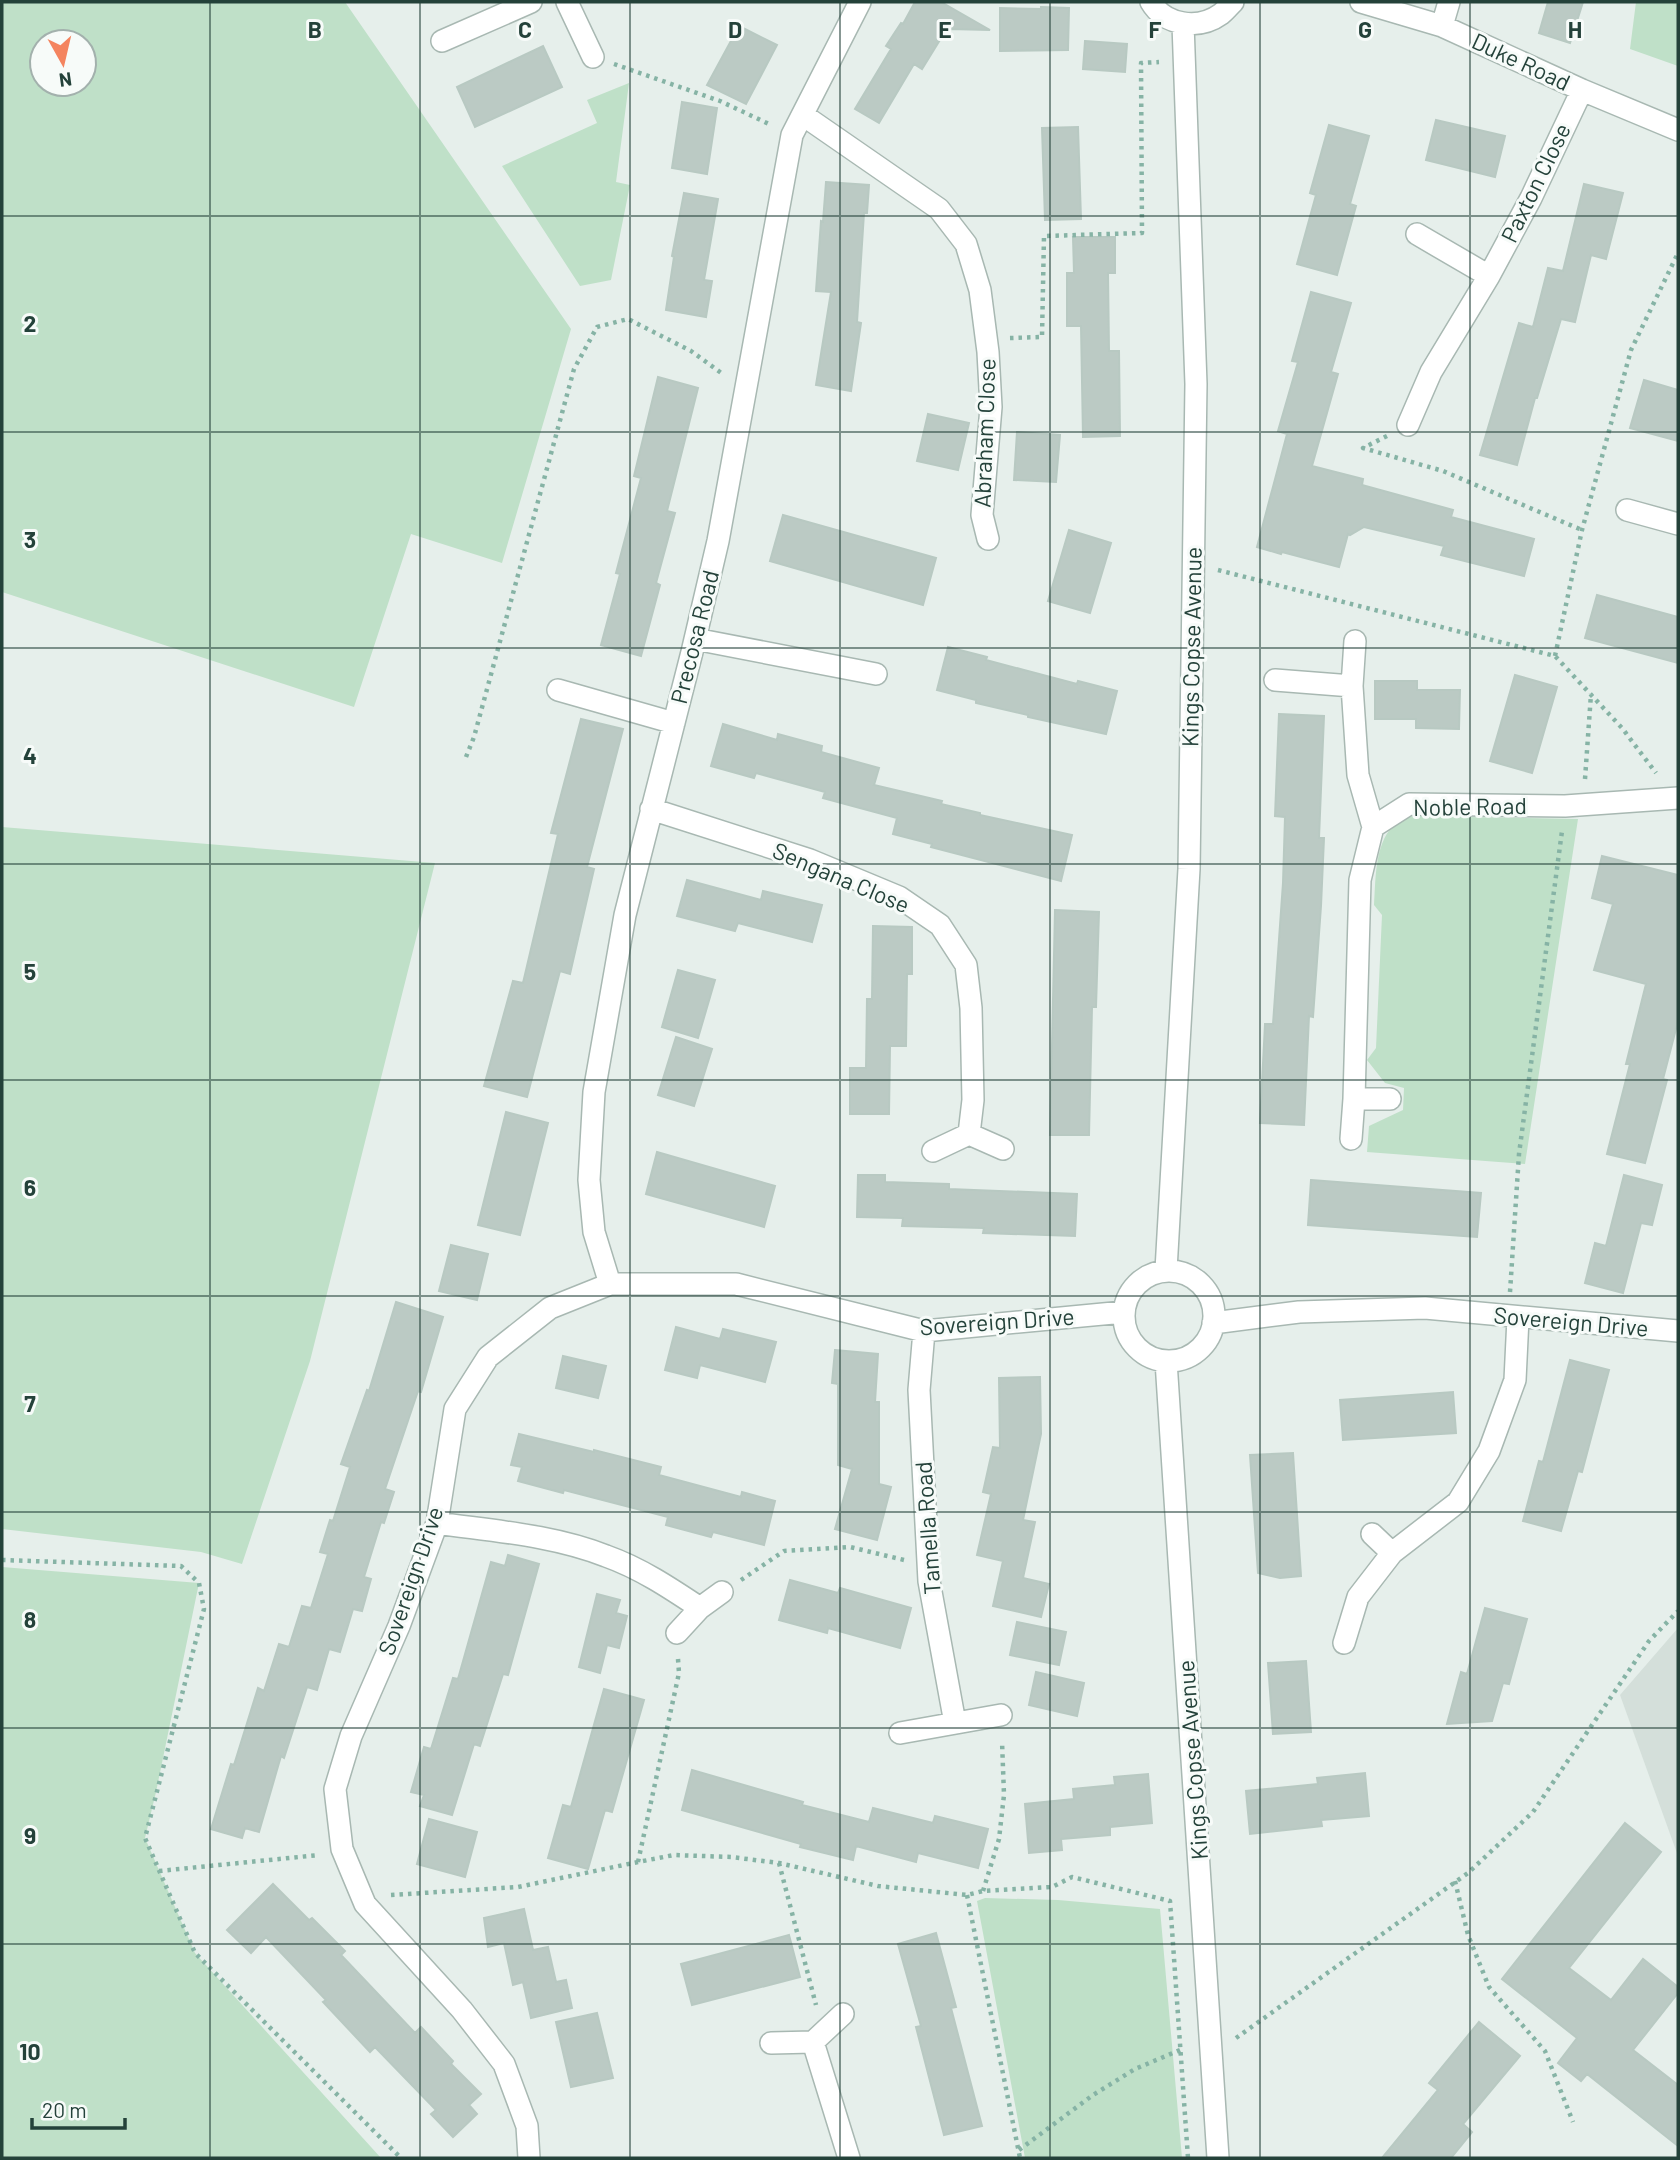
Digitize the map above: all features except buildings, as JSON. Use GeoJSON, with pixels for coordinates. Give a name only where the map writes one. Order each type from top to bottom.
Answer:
{"type":"FeatureCollection","features":[{"type":"Feature","properties":{"kind":"street"},"geometry":{"type":"LineString","coordinates":[[442,41],[531,2]]}},
{"type":"Feature","properties":{"kind":"street"},"geometry":{"type":"LineString","coordinates":[[567,2],[593,57]]}},
{"type":"Feature","properties":{"kind":"street","name":"Precosa Road"},"geometry":{"type":"LineString","coordinates":[[610,1284],[594,1232],[589,1180],[594,1092],[625,915],[718,541],[792,135],[860,2]]}},
{"type":"Feature","properties":{"kind":"street"},"geometry":{"type":"LineString","coordinates":[[1151,2],[1167,18],[1183,24],[1207,22],[1222,14],[1233,2]]}},
{"type":"Feature","properties":{"kind":"street","name":"Duke Road"},"geometry":{"type":"LineString","coordinates":[[1361,2],[1442,26],[1582,90],[1678,130]]}},
{"type":"Feature","properties":{"kind":"street"},"geometry":{"type":"LineString","coordinates":[[1442,26],[1449,2]]}},
{"type":"Feature","properties":{"kind":"street","name":"Kings Copse Avenue"},"geometry":{"type":"LineString","coordinates":[[1166,1270],[1189,869],[1194,564],[1196,384],[1183,24]]}},
{"type":"Feature","properties":{"kind":"street","name":"Paxton Close"},"geometry":{"type":"LineString","coordinates":[[1408,425],[1431,372],[1489,276],[1531,198],[1582,90]]}},
{"type":"Feature","properties":{"kind":"street","name":"Abraham Close"},"geometry":{"type":"LineString","coordinates":[[803,115],[939,208],[966,244],[980,290],[987,340],[990,407],[982,515],[988,539]]}},
{"type":"Feature","properties":{"kind":"street"},"geometry":{"type":"LineString","coordinates":[[1417,234],[1489,276]]}},
{"type":"Feature","properties":{"kind":"street"},"geometry":{"type":"LineString","coordinates":[[1627,510],[1678,524]]}},
{"type":"Feature","properties":{"kind":"street"},"geometry":{"type":"LineString","coordinates":[[695,639],[876,674]]}},
{"type":"Feature","properties":{"kind":"street"},"geometry":{"type":"LineString","coordinates":[[1351,1139],[1360,880],[1373,827],[1358,775],[1352,686],[1355,640]]}},
{"type":"Feature","properties":{"kind":"street"},"geometry":{"type":"LineString","coordinates":[[1275,680],[1352,686]]}},
{"type":"Feature","properties":{"kind":"street"},"geometry":{"type":"LineString","coordinates":[[558,691],[674,723]]}},
{"type":"Feature","properties":{"kind":"street","name":"Noble Road"},"geometry":{"type":"LineString","coordinates":[[1373,827],[1409,804],[1574,805],[1677,798]]}},
{"type":"Feature","properties":{"kind":"street","name":"Sengana Close"},"geometry":{"type":"LineString","coordinates":[[651,809],[810,860],[899,897],[940,925],[966,965],[971,1008],[973,1100],[969,1134]]}},
{"type":"Feature","properties":{"kind":"street"},"geometry":{"type":"LineString","coordinates":[[1354,1099],[1390,1099]]}},
{"type":"Feature","properties":{"kind":"street"},"geometry":{"type":"LineString","coordinates":[[933,1151],[969,1134],[1003,1149]]}},
{"type":"Feature","properties":{"kind":"street"},"geometry":{"type":"LineString","coordinates":[[1166,1270],[1197,1280],[1207,1292],[1213,1307],[1213,1323],[1209,1336],[1191,1355],[1166,1361],[1152,1358],[1139,1350],[1130,1339],[1124,1312],[1128,1296],[1137,1284],[1150,1275],[1166,1270]]}},
{"type":"Feature","properties":{"kind":"street","name":"Sovereign Drive"},"geometry":{"type":"LineString","coordinates":[[529,2158],[527,2126],[504,2064],[462,2010],[365,1904],[343,1852],[335,1789],[351,1737],[399,1626],[437,1523],[455,1409],[488,1357],[550,1308],[610,1284],[736,1284],[924,1331],[1124,1312]]}},
{"type":"Feature","properties":{"kind":"street","name":"Sovereign Drive"},"geometry":{"type":"LineString","coordinates":[[1213,1323],[1299,1312],[1425,1308],[1678,1331]]}},
{"type":"Feature","properties":{"kind":"street"},"geometry":{"type":"LineString","coordinates":[[1344,1643],[1358,1597],[1392,1553],[1458,1502],[1489,1451],[1515,1380],[1513,1317]]}},
{"type":"Feature","properties":{"kind":"street","name":"Tamella Road"},"geometry":{"type":"LineString","coordinates":[[924,1331],[919,1390],[929,1581],[955,1723]]}},
{"type":"Feature","properties":{"kind":"street","name":"Kings Copse Avenue"},"geometry":{"type":"LineString","coordinates":[[1166,1361],[1218,2158]]}},
{"type":"Feature","properties":{"kind":"street"},"geometry":{"type":"LineString","coordinates":[[437,1523],[537,1537],[606,1555],[659,1581],[700,1608]]}},
{"type":"Feature","properties":{"kind":"street"},"geometry":{"type":"LineString","coordinates":[[1373,1534],[1392,1553]]}},
{"type":"Feature","properties":{"kind":"street"},"geometry":{"type":"LineString","coordinates":[[677,1633],[700,1608],[722,1592]]}},
{"type":"Feature","properties":{"kind":"street"},"geometry":{"type":"LineString","coordinates":[[900,1733],[1001,1715]]}},
{"type":"Feature","properties":{"kind":"street"},"geometry":{"type":"LineString","coordinates":[[771,2043],[818,2037],[843,2014]]}},
{"type":"Feature","properties":{"kind":"street"},"geometry":{"type":"LineString","coordinates":[[818,2037],[849,2158]]}},
{"type":"Feature","properties":{"kind":"path"},"geometry":{"type":"LineString","coordinates":[[593,57],[720,101],[792,135]]}},
{"type":"Feature","properties":{"kind":"path"},"geometry":{"type":"LineString","coordinates":[[987,340],[1042,337],[1044,236],[1142,233],[1141,63],[1184,60]]}},
{"type":"Feature","properties":{"kind":"path"},"geometry":{"type":"LineString","coordinates":[[1555,656],[1582,530],[1631,350],[1678,253]]}},
{"type":"Feature","properties":{"kind":"path"},"geometry":{"type":"LineString","coordinates":[[466,757],[478,724],[573,369],[597,327],[628,319],[691,351],[745,390]]}},
{"type":"Feature","properties":{"kind":"path"},"geometry":{"type":"LineString","coordinates":[[1408,425],[1363,448],[1443,471],[1582,530]]}},
{"type":"Feature","properties":{"kind":"path"},"geometry":{"type":"LineString","coordinates":[[1194,564],[1555,656],[1622,728],[1677,798]]}},
{"type":"Feature","properties":{"kind":"path"},"geometry":{"type":"LineString","coordinates":[[1513,1317],[1519,1154],[1591,694]]}},
{"type":"Feature","properties":{"kind":"path"},"geometry":{"type":"LineString","coordinates":[[722,1592],[784,1550],[850,1547],[928,1566]]}},
{"type":"Feature","properties":{"kind":"path"},"geometry":{"type":"LineString","coordinates":[[2,1560],[181,1566],[199,1583],[204,1609],[145,1838],[195,1953],[401,2158]]}},
{"type":"Feature","properties":{"kind":"path"},"geometry":{"type":"LineString","coordinates":[[1019,2150],[1104,2088],[1135,2069],[1180,2050],[1230,2042],[1468,1873],[1533,1812],[1649,1641],[1678,1611]]}},
{"type":"Feature","properties":{"kind":"path"},"geometry":{"type":"LineString","coordinates":[[638,1862],[679,1673],[677,1633]]}},
{"type":"Feature","properties":{"kind":"path"},"geometry":{"type":"LineString","coordinates":[[983,1891],[999,1839],[1002,1817],[1004,1795],[1001,1715]]}},
{"type":"Feature","properties":{"kind":"path"},"geometry":{"type":"LineString","coordinates":[[159,1871],[343,1852]]}},
{"type":"Feature","properties":{"kind":"path"},"geometry":{"type":"LineString","coordinates":[[362,1897],[518,1887],[674,1855],[731,1857],[779,1863],[878,1886],[967,1895],[983,1891],[1052,1887],[1072,1877],[1170,1901],[1188,2158]]}},
{"type":"Feature","properties":{"kind":"path"},"geometry":{"type":"LineString","coordinates":[[779,1863],[818,2037]]}},
{"type":"Feature","properties":{"kind":"path"},"geometry":{"type":"LineString","coordinates":[[1455,1881],[1468,1935],[1489,1987],[1545,2051],[1573,2122]]}},
{"type":"Feature","properties":{"kind":"path"},"geometry":{"type":"LineString","coordinates":[[967,1895],[1020,2158]]}},
{"type":"Feature","properties":{"kind":"shaded area"},"geometry":{"type":"Polygon","coordinates":[[[1678,1628],[1678,1856],[1620,1695],[1678,1628]]]}},
{"type":"Feature","properties":{"kind":"green space"},"geometry":{"type":"Polygon","coordinates":[[[2,2],[345,2],[571,329],[502,563],[411,534],[354,707],[2,592],[2,2]]]}},
{"type":"Feature","properties":{"kind":"green space"},"geometry":{"type":"Polygon","coordinates":[[[1636,2],[1678,2],[1678,66],[1630,49],[1636,2]]]}},
{"type":"Feature","properties":{"kind":"green space"},"geometry":{"type":"Polygon","coordinates":[[[629,83],[616,182],[630,185],[611,280],[580,286],[502,166],[597,123],[587,100],[629,83]]]}},
{"type":"Feature","properties":{"kind":"green space"},"geometry":{"type":"Polygon","coordinates":[[[1413,816],[1578,819],[1525,1164],[1367,1152],[1369,1126],[1403,1110],[1404,1088],[1385,1083],[1367,1060],[1376,1048],[1382,915],[1374,905],[1380,849],[1384,838],[1399,820],[1413,816]]]}},
{"type":"Feature","properties":{"kind":"green space"},"geometry":{"type":"Polygon","coordinates":[[[2,827],[435,863],[310,1361],[242,1564],[201,1552],[2,1529],[2,827]]]}},
{"type":"Feature","properties":{"kind":"green space"},"geometry":{"type":"Polygon","coordinates":[[[2,1567],[199,1583],[145,1838],[195,1953],[381,2158],[2,2158],[2,1567]]]}},
{"type":"Feature","properties":{"kind":"green space"},"geometry":{"type":"Polygon","coordinates":[[[985,1898],[1058,1900],[1160,1909],[1182,2158],[1025,2158],[977,1901],[985,1898]]]}}]}
